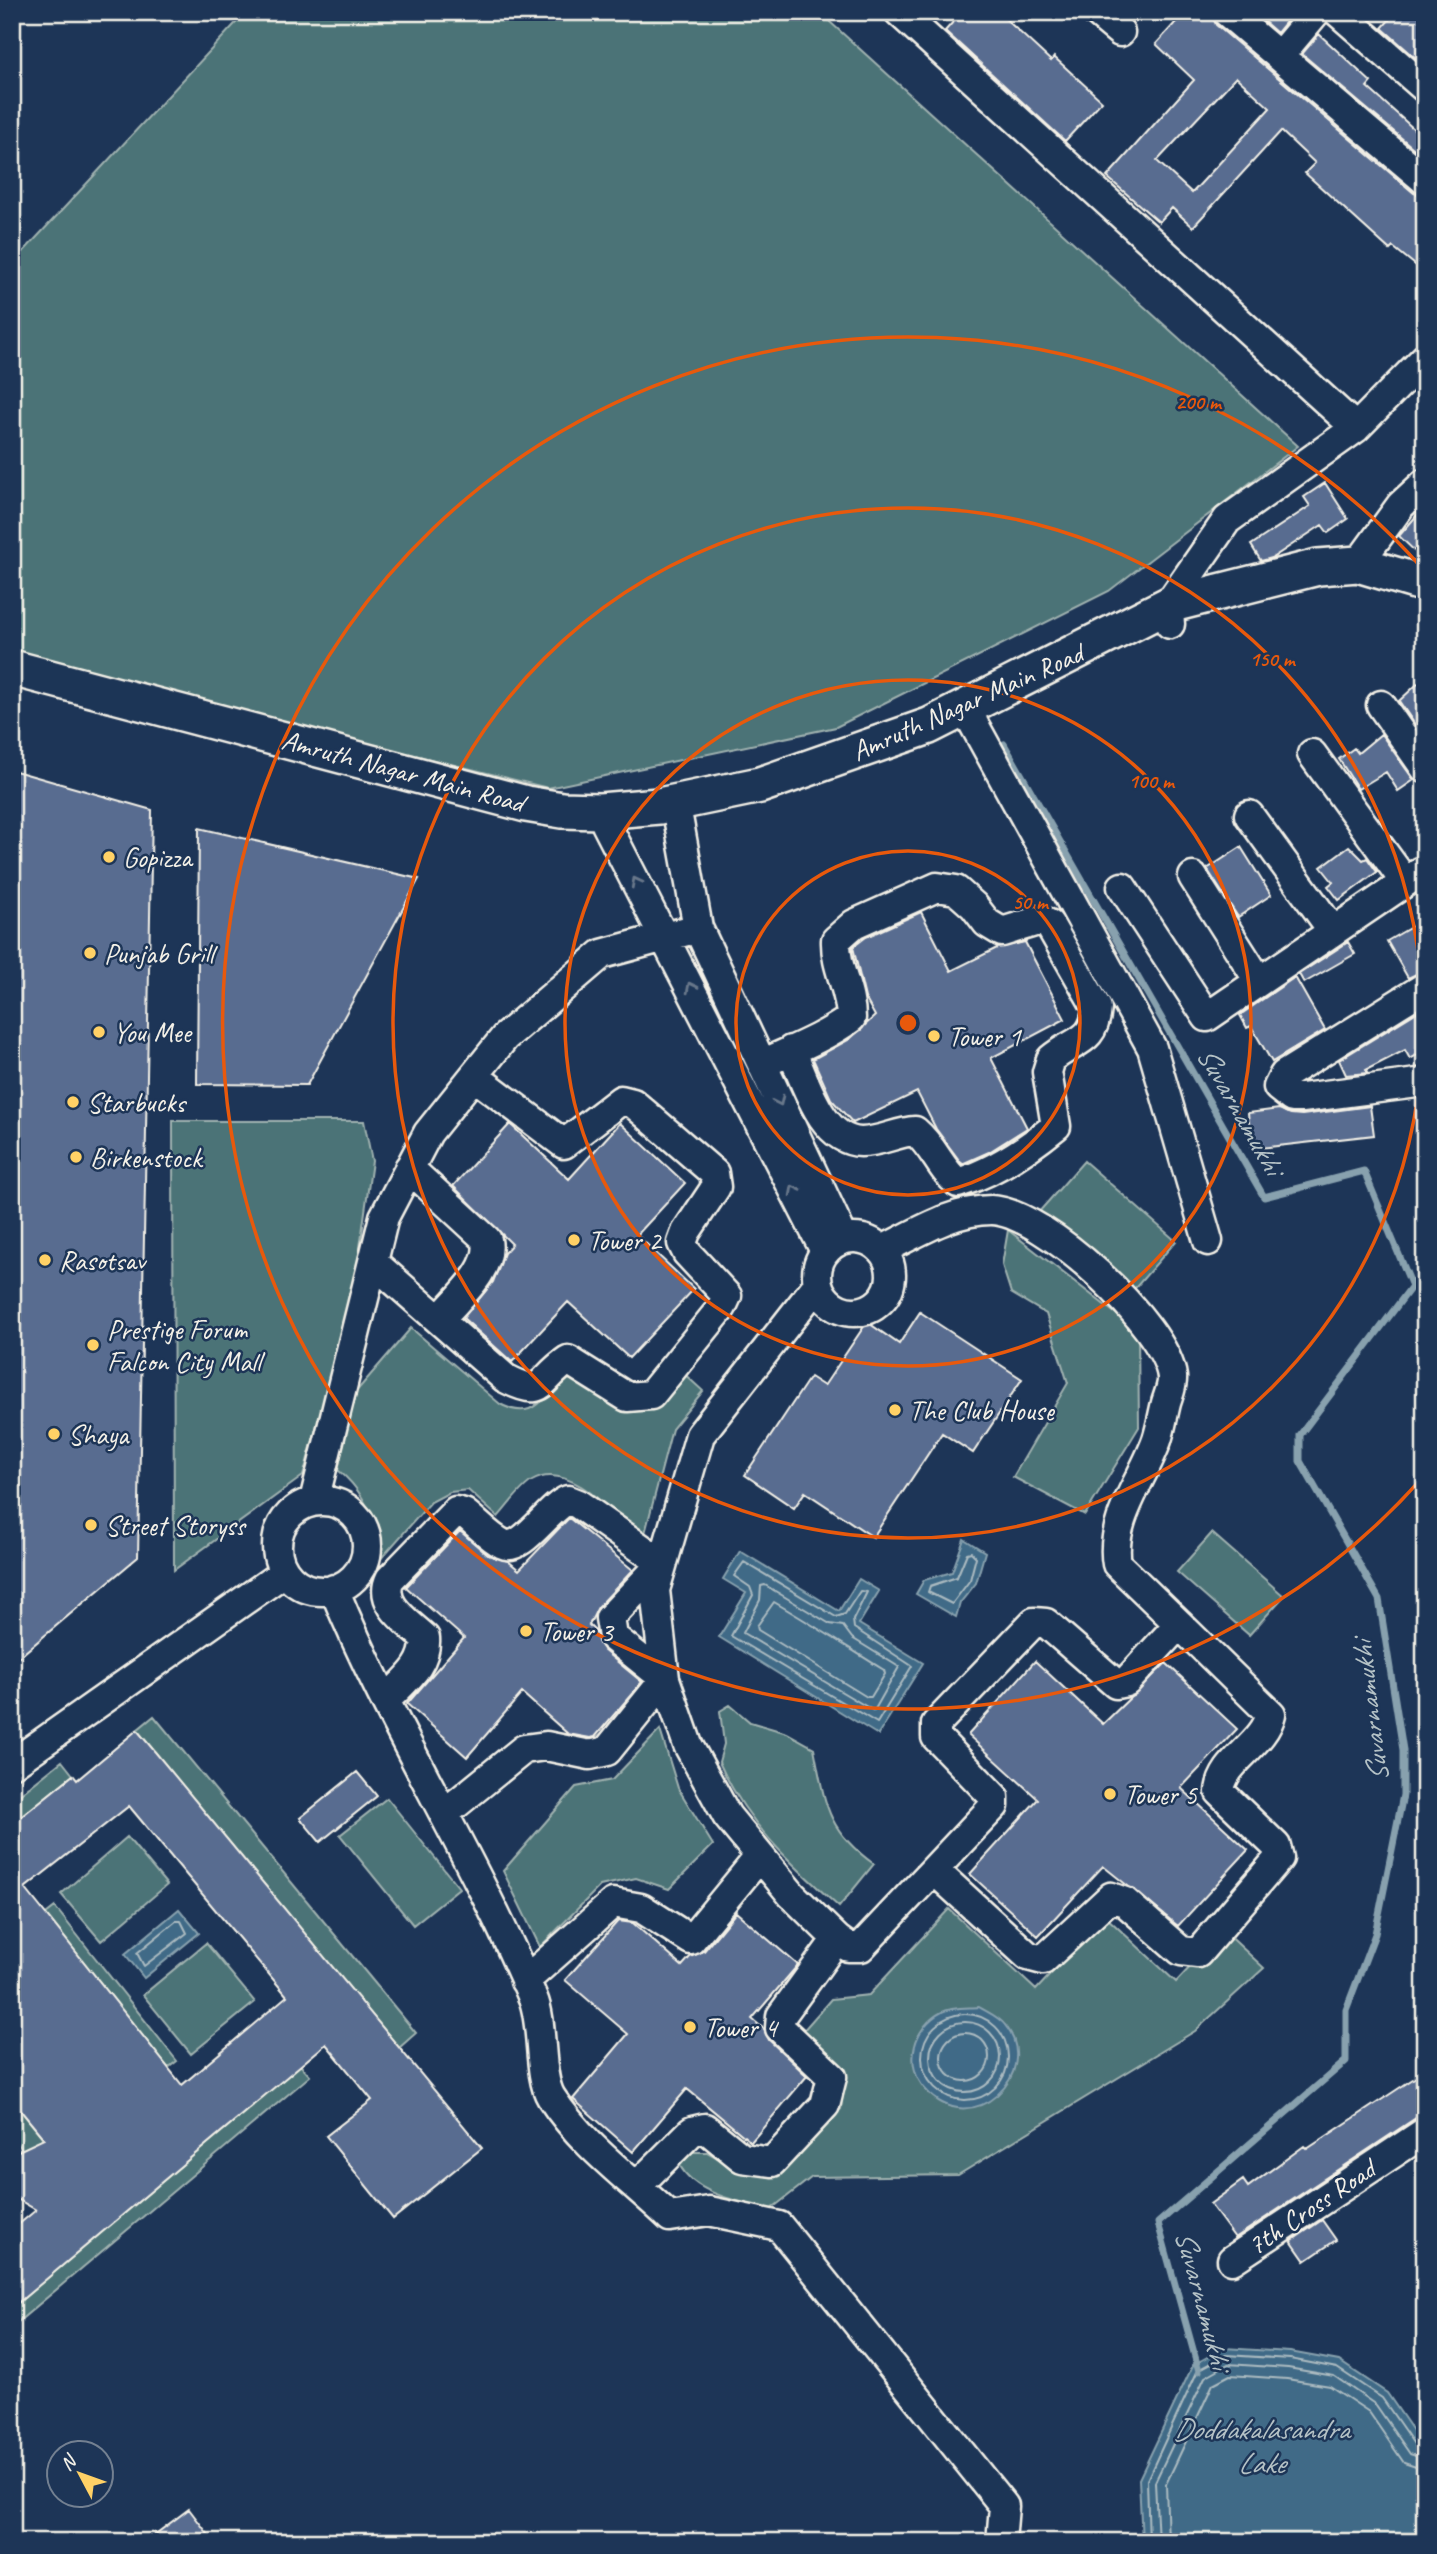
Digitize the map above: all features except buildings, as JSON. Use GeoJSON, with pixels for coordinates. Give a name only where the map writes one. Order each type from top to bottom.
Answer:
{"type":"FeatureCollection","features":[{"type":"Feature","properties":{"kind":"main road","name":"Amruth Nagar Main Road"},"geometry":{"type":"LineString","coordinates":[[12,667],[526,804],[562,810],[600,811],[659,806],[737,790],[861,752],[929,726],[1169,615],[1318,567],[1357,564],[1425,584]]}},
{"type":"Feature","properties":{"kind":"main road","name":"Amruth Nagar Main Road"},"geometry":{"type":"LineString","coordinates":[[12,684],[524,815],[561,822],[606,824],[678,817],[754,801],[876,758],[1118,653],[1169,615],[1274,590],[1331,588],[1378,591],[1425,602]]}},
{"type":"Feature","properties":{"kind":"street"},"geometry":{"type":"LineString","coordinates":[[899,12],[1356,428]]}},
{"type":"Feature","properties":{"kind":"street"},"geometry":{"type":"LineString","coordinates":[[1096,12],[1119,32]]}},
{"type":"Feature","properties":{"kind":"street"},"geometry":{"type":"LineString","coordinates":[[1227,12],[1425,180]]}},
{"type":"Feature","properties":{"kind":"street"},"geometry":{"type":"LineString","coordinates":[[1279,56],[1316,12]]}},
{"type":"Feature","properties":{"kind":"street"},"geometry":{"type":"LineString","coordinates":[[1338,12],[1425,88]]}},
{"type":"Feature","properties":{"kind":"street"},"geometry":{"type":"LineString","coordinates":[[1169,615],[1227,520],[1356,428],[1425,358]]}},
{"type":"Feature","properties":{"kind":"street"},"geometry":{"type":"LineString","coordinates":[[1357,564],[1401,505],[1425,483]]}},
{"type":"Feature","properties":{"kind":"street"},"geometry":{"type":"LineString","coordinates":[[1381,705],[1425,768]]}},
{"type":"Feature","properties":{"kind":"street"},"geometry":{"type":"LineString","coordinates":[[971,719],[1152,1048],[1208,1241]]}},
{"type":"Feature","properties":{"kind":"street"},"geometry":{"type":"LineString","coordinates":[[1122,887],[1207,1017],[1415,875],[1312,754]]}},
{"type":"Feature","properties":{"kind":"street"},"geometry":{"type":"LineString","coordinates":[[1249,815],[1333,930]]}},
{"type":"Feature","properties":{"kind":"street"},"geometry":{"type":"LineString","coordinates":[[678,817],[698,928],[762,1063],[834,1245]]}},
{"type":"Feature","properties":{"kind":"street"},"geometry":{"type":"LineString","coordinates":[[606,824],[834,1245]]}},
{"type":"Feature","properties":{"kind":"street"},"geometry":{"type":"LineString","coordinates":[[1193,877],[1259,981]]}},
{"type":"Feature","properties":{"kind":"street"},"geometry":{"type":"LineString","coordinates":[[762,1063],[791,1050],[834,1031],[851,1018],[851,999],[835,959],[836,940],[854,924],[937,887],[956,890],[974,906],[987,923],[1002,932],[1041,920],[1049,924],[1097,1008],[1096,1024],[1086,1039],[1051,1059],[1047,1072],[1056,1126],[1039,1140],[974,1178],[958,1183],[949,1175],[934,1149],[915,1131],[862,1142],[850,1141],[835,1133],[791,1050]]}},
{"type":"Feature","properties":{"kind":"street"},"geometry":{"type":"LineString","coordinates":[[314,1501],[384,1217],[428,1133],[505,1037],[602,954],[666,939],[698,928]]}},
{"type":"Feature","properties":{"kind":"street"},"geometry":{"type":"LineString","coordinates":[[1425,987],[1284,1075],[1278,1087],[1292,1098],[1302,1098],[1425,1082]]}},
{"type":"Feature","properties":{"kind":"street"},"geometry":{"type":"LineString","coordinates":[[373,1262],[440,1318],[505,1378],[526,1389],[538,1387],[568,1360],[627,1397],[651,1395],[727,1296],[687,1253],[682,1243],[686,1232],[716,1187],[714,1173],[704,1164],[634,1104],[621,1100],[564,1144],[474,1076]]}},
{"type":"Feature","properties":{"kind":"street"},"geometry":{"type":"LineString","coordinates":[[409,1168],[487,1240],[490,1252],[486,1264],[440,1318]]}},
{"type":"Feature","properties":{"kind":"street"},"geometry":{"type":"LineString","coordinates":[[974,1178],[988,1210]]}},
{"type":"Feature","properties":{"kind":"street"},"geometry":{"type":"LineString","coordinates":[[882,1250],[961,1213],[993,1210],[1042,1230],[1126,1298],[1158,1341],[1172,1378],[1158,1439],[1119,1525],[1115,1551],[1117,1564],[1271,1714],[1268,1727],[1221,1779],[1220,1792],[1276,1846],[1279,1858],[1198,1952],[1181,1951],[1125,1902],[1111,1897],[1043,1960],[1028,1956],[935,1871]]}},
{"type":"Feature","properties":{"kind":"street"},"geometry":{"type":"LineString","coordinates":[[865,1239],[882,1250],[887,1259],[890,1280],[887,1290],[874,1306],[864,1310],[844,1310],[826,1300],[818,1284],[817,1267],[834,1245],[865,1239]]}},
{"type":"Feature","properties":{"kind":"street"},"geometry":{"type":"LineString","coordinates":[[818,1284],[700,1435],[655,1590],[665,1679],[688,1745],[727,1816],[792,1895],[837,1939],[848,1947],[861,1947],[994,1806],[994,1797],[936,1737],[936,1724],[1034,1622],[1046,1623],[1116,1684],[1126,1682],[1179,1624]]}},
{"type":"Feature","properties":{"kind":"street"},"geometry":{"type":"LineString","coordinates":[[386,1700],[420,1664],[426,1652],[425,1638],[392,1606],[387,1596],[387,1586],[390,1579],[456,1511],[464,1513],[503,1544],[513,1546],[559,1504],[568,1500],[578,1504],[662,1563]]}},
{"type":"Feature","properties":{"kind":"street"},"geometry":{"type":"LineString","coordinates":[[314,1501],[340,1504],[359,1520],[368,1544],[362,1569],[344,1587],[310,1592],[283,1573],[275,1544],[287,1516],[314,1501]]}},
{"type":"Feature","properties":{"kind":"street"},"geometry":{"type":"LineString","coordinates":[[662,1563],[610,1618],[609,1627],[613,1637],[665,1679]]}},
{"type":"Feature","properties":{"kind":"street"},"geometry":{"type":"LineString","coordinates":[[12,1764],[283,1573]]}},
{"type":"Feature","properties":{"kind":"street"},"geometry":{"type":"LineString","coordinates":[[334,1589],[535,2002],[549,2093],[577,2134],[670,2217],[709,2211],[779,2227],[1004,2506],[1001,2542]]}},
{"type":"Feature","properties":{"kind":"street"},"geometry":{"type":"LineString","coordinates":[[445,1813],[524,1749],[546,1746],[590,1755],[607,1751],[665,1679]]}},
{"type":"Feature","properties":{"kind":"street"},"geometry":{"type":"LineString","coordinates":[[525,1981],[613,1903],[641,1908],[691,1940],[760,1856]]}},
{"type":"Feature","properties":{"kind":"street"},"geometry":{"type":"LineString","coordinates":[[638,2186],[692,2130],[705,2128],[742,2158],[772,2162],[825,2105],[832,2077],[780,2028],[781,2016],[837,1939]]}},
{"type":"Feature","properties":{"kind":"street","name":"7th Cross Road"},"geometry":{"type":"LineString","coordinates":[[1232,2260],[1425,2132]]}},
{"type":"Feature","properties":{"kind":"green space"},"geometry":{"type":"Polygon","coordinates":[[[246,12],[819,12],[1298,446],[1109,591],[836,727],[548,788],[12,656],[12,264],[246,12]]]}},
{"type":"Feature","properties":{"kind":"green space"},"geometry":{"type":"Polygon","coordinates":[[[173,1121],[364,1121],[372,1161],[354,1291],[303,1476],[174,1570],[173,1121]]]}},
{"type":"Feature","properties":{"kind":"green space"},"geometry":{"type":"Polygon","coordinates":[[[1084,1161],[1176,1241],[1130,1294],[1038,1213],[1084,1161]]]}},
{"type":"Feature","properties":{"kind":"green space"},"geometry":{"type":"Polygon","coordinates":[[[1008,1230],[1138,1331],[1139,1427],[1085,1515],[1013,1477],[1068,1383],[1046,1314],[1011,1293],[1002,1265],[1008,1230]]]}},
{"type":"Feature","properties":{"kind":"green space"},"geometry":{"type":"Polygon","coordinates":[[[411,1328],[500,1404],[514,1409],[533,1407],[563,1380],[573,1375],[616,1399],[681,1371],[703,1391],[672,1429],[643,1541],[592,1494],[562,1477],[547,1476],[527,1484],[498,1517],[468,1490],[450,1492],[431,1502],[378,1562],[376,1535],[369,1511],[357,1489],[338,1470],[354,1394],[411,1328]]]}},
{"type":"Feature","properties":{"kind":"green space"},"geometry":{"type":"Polygon","coordinates":[[[1212,1533],[1284,1596],[1249,1635],[1177,1572],[1212,1533]]]}},
{"type":"Feature","properties":{"kind":"green space"},"geometry":{"type":"Polygon","coordinates":[[[730,1705],[750,1722],[787,1733],[814,1748],[830,1814],[846,1839],[874,1864],[839,1907],[771,1841],[730,1784],[719,1762],[724,1744],[720,1711],[730,1705]]]}},
{"type":"Feature","properties":{"kind":"green space"},"geometry":{"type":"Polygon","coordinates":[[[154,1716],[416,2033],[399,2048],[137,1730],[154,1716]]]}},
{"type":"Feature","properties":{"kind":"green space"},"geometry":{"type":"Polygon","coordinates":[[[660,1730],[678,1788],[713,1845],[669,1889],[636,1878],[600,1886],[540,1947],[503,1871],[576,1787],[612,1780],[660,1730]]]}},
{"type":"Feature","properties":{"kind":"green space"},"geometry":{"type":"Polygon","coordinates":[[[62,1761],[73,1775],[12,1824],[12,1801],[62,1761]]]}},
{"type":"Feature","properties":{"kind":"green space"},"geometry":{"type":"Polygon","coordinates":[[[387,1798],[459,1888],[413,1925],[340,1835],[387,1798]]]}},
{"type":"Feature","properties":{"kind":"green space"},"geometry":{"type":"Polygon","coordinates":[[[127,1837],[167,1885],[101,1941],[61,1894],[127,1837]]]}},
{"type":"Feature","properties":{"kind":"green space"},"geometry":{"type":"Polygon","coordinates":[[[55,1907],[177,2061],[168,2068],[46,1914],[55,1907]]]}},
{"type":"Feature","properties":{"kind":"green space"},"geometry":{"type":"Polygon","coordinates":[[[949,1909],[1036,1990],[1105,1916],[1176,1982],[1224,1931],[1264,1968],[1195,2031],[958,2175],[812,2177],[770,2210],[720,2196],[687,2176],[680,2166],[690,2152],[707,2152],[740,2171],[769,2176],[841,2109],[846,2074],[802,2032],[831,1999],[869,1995],[949,1909]]]}},
{"type":"Feature","properties":{"kind":"green space"},"geometry":{"type":"Polygon","coordinates":[[[206,1943],[255,2002],[191,2054],[143,1995],[206,1943]]]}},
{"type":"Feature","properties":{"kind":"green space"},"geometry":{"type":"Polygon","coordinates":[[[300,2065],[310,2076],[12,2327],[12,2308],[300,2065]]]}},
{"type":"Feature","properties":{"kind":"green space"},"geometry":{"type":"Polygon","coordinates":[[[12,2100],[58,2156],[40,2171],[12,2137],[12,2100]]]}},
{"type":"Feature","properties":{"kind":"water"},"geometry":{"type":"Polygon","coordinates":[[[964,1539],[985,1552],[976,1583],[960,1603],[956,1617],[916,1594],[924,1580],[952,1572],[964,1539]]]}},
{"type":"Feature","properties":{"kind":"water"},"geometry":{"type":"Polygon","coordinates":[[[740,1551],[839,1611],[859,1579],[879,1591],[859,1624],[923,1663],[878,1735],[719,1637],[746,1593],[723,1579],[740,1551]]]}},
{"type":"Feature","properties":{"kind":"water"},"geometry":{"type":"Polygon","coordinates":[[[179,1909],[199,1933],[144,1978],[125,1954],[179,1909]]]}},
{"type":"Feature","properties":{"kind":"water"},"geometry":{"type":"Polygon","coordinates":[[[979,2007],[1005,2025],[1015,2043],[1016,2062],[1009,2080],[997,2095],[981,2105],[963,2108],[944,2104],[925,2089],[918,2079],[913,2057],[915,2046],[924,2026],[932,2018],[946,2010],[979,2007]]]}},
{"type":"Feature","properties":{"kind":"water","name":"Doddakalasandra Lake"},"geometry":{"type":"Polygon","coordinates":[[[1224,2348],[1290,2352],[1339,2361],[1387,2393],[1425,2448],[1425,2542],[1142,2542],[1139,2479],[1193,2365],[1224,2348]]]}},
{"type":"Feature","properties":{"kind":"waterway","name":"Suvarnamukhi"},"geometry":{"type":"LineString","coordinates":[[1004,744],[1264,1197],[1364,1171],[1412,1286],[1300,1435],[1300,1461],[1379,1599],[1403,1750],[1403,1795],[1375,1934],[1346,2010],[1346,2061],[1158,2223],[1199,2371]]}},
{"type":"Feature","properties":{"kind":"place","name":"Gopizza"},"geometry":{"type":"Point","coordinates":[109,857]}},
{"type":"Feature","properties":{"kind":"place","name":"Punjab Grill"},"geometry":{"type":"Point","coordinates":[90,953]}},
{"type":"Feature","properties":{"kind":"place","name":"You Mee"},"geometry":{"type":"Point","coordinates":[99,1032]}},
{"type":"Feature","properties":{"kind":"place","name":"Tower 1"},"geometry":{"type":"Point","coordinates":[934,1036]}},
{"type":"Feature","properties":{"kind":"place","name":"Starbucks"},"geometry":{"type":"Point","coordinates":[73,1102]}},
{"type":"Feature","properties":{"kind":"place","name":"Birkenstock"},"geometry":{"type":"Point","coordinates":[76,1157]}},
{"type":"Feature","properties":{"kind":"place","name":"Tower 2"},"geometry":{"type":"Point","coordinates":[574,1240]}},
{"type":"Feature","properties":{"kind":"place","name":"Rasotsav"},"geometry":{"type":"Point","coordinates":[45,1260]}},
{"type":"Feature","properties":{"kind":"place","name":"Prestige Forum Falcon City Mall"},"geometry":{"type":"Point","coordinates":[93,1345]}},
{"type":"Feature","properties":{"kind":"place","name":"The Club House"},"geometry":{"type":"Point","coordinates":[895,1410]}},
{"type":"Feature","properties":{"kind":"place","name":"Shaya"},"geometry":{"type":"Point","coordinates":[54,1434]}},
{"type":"Feature","properties":{"kind":"place","name":"Street Storyss"},"geometry":{"type":"Point","coordinates":[91,1525]}},
{"type":"Feature","properties":{"kind":"place","name":"Tower 3"},"geometry":{"type":"Point","coordinates":[526,1631]}},
{"type":"Feature","properties":{"kind":"place","name":"Tower 5"},"geometry":{"type":"Point","coordinates":[1110,1794]}},
{"type":"Feature","properties":{"kind":"place","name":"Tower 4"},"geometry":{"type":"Point","coordinates":[690,2027]}}]}
